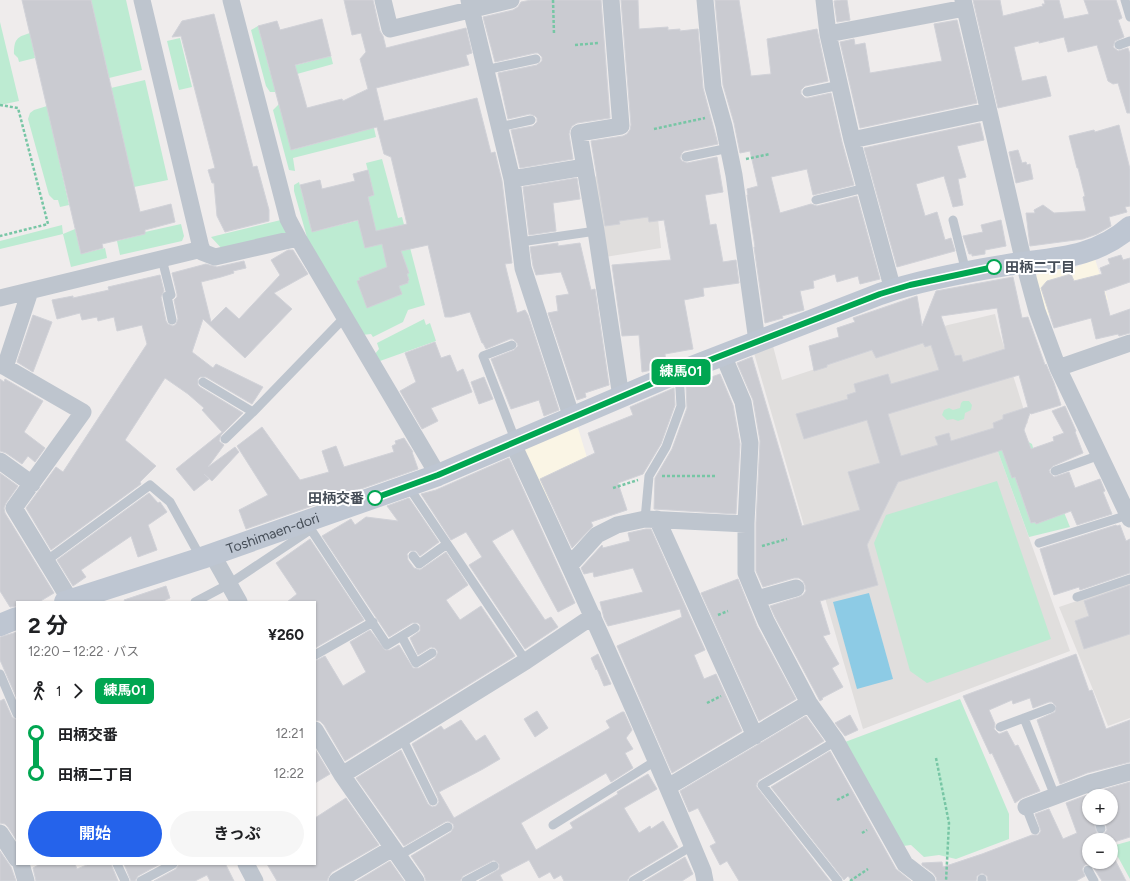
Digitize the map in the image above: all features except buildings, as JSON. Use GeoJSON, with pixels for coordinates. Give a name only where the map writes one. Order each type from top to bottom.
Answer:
{"type":"FeatureCollection","features":[{"type":"Feature","properties":{"kind":"street"},"geometry":{"type":"LineString","coordinates":[[142,0],[202,252],[215,257],[298,238]]}},
{"type":"Feature","properties":{"kind":"street"},"geometry":{"type":"LineString","coordinates":[[231,0],[288,219],[344,318],[438,475]]}},
{"type":"Feature","properties":{"kind":"street"},"geometry":{"type":"LineString","coordinates":[[383,0],[390,29],[470,5],[511,0]]}},
{"type":"Feature","properties":{"kind":"street"},"geometry":{"type":"LineString","coordinates":[[611,0],[621,126],[580,133],[621,396]]}},
{"type":"Feature","properties":{"kind":"street"},"geometry":{"type":"LineString","coordinates":[[705,0],[713,87],[730,155],[740,212],[757,341]]}},
{"type":"Feature","properties":{"kind":"street"},"geometry":{"type":"LineString","coordinates":[[824,0],[828,34],[852,140],[893,290]]}},
{"type":"Feature","properties":{"kind":"street"},"geometry":{"type":"LineString","coordinates":[[828,34],[964,4],[1024,263],[1037,311],[1058,368],[1129,517]]}},
{"type":"Feature","properties":{"kind":"street"},"geometry":{"type":"LineString","coordinates":[[470,5],[512,179],[523,268],[572,418]]}},
{"type":"Feature","properties":{"kind":"street"},"geometry":{"type":"LineString","coordinates":[[852,140],[988,111]]}},
{"type":"Feature","properties":{"kind":"street"},"geometry":{"type":"LineString","coordinates":[[512,179],[585,167]]}},
{"type":"Feature","properties":{"kind":"street","name":"Toshimaen-dori"},"geometry":{"type":"LineString","coordinates":[[78,600],[207,556],[308,526],[438,475],[679,372],[893,290],[966,272],[1077,256],[1127,236]]}},
{"type":"Feature","properties":{"kind":"street"},"geometry":{"type":"LineString","coordinates":[[0,298],[202,249]]}},
{"type":"Feature","properties":{"kind":"street"},"geometry":{"type":"LineString","coordinates":[[30,291],[5,367],[82,412],[14,508],[46,561],[78,600]]}},
{"type":"Feature","properties":{"kind":"street"},"geometry":{"type":"LineString","coordinates":[[1058,368],[1130,343]]}},
{"type":"Feature","properties":{"kind":"street"},"geometry":{"type":"LineString","coordinates":[[723,355],[743,402],[750,444],[746,524],[746,573],[766,621],[809,703],[836,741],[905,864],[927,881]]}},
{"type":"Feature","properties":{"kind":"street"},"geometry":{"type":"LineString","coordinates":[[514,443],[593,616],[668,786],[703,872],[705,881]]}},
{"type":"Feature","properties":{"kind":"street"},"geometry":{"type":"LineString","coordinates":[[0,461],[32,484]]}},
{"type":"Feature","properties":{"kind":"street"},"geometry":{"type":"LineString","coordinates":[[570,565],[597,535],[618,525],[651,519],[746,524]]}},
{"type":"Feature","properties":{"kind":"street"},"geometry":{"type":"LineString","coordinates":[[651,519],[755,736]]}},
{"type":"Feature","properties":{"kind":"street"},"geometry":{"type":"LineString","coordinates":[[207,556],[229,584],[238,601]]}},
{"type":"Feature","properties":{"kind":"street"},"geometry":{"type":"LineString","coordinates":[[757,599],[796,588]]}},
{"type":"Feature","properties":{"kind":"street"},"geometry":{"type":"LineString","coordinates":[[342,775],[526,661],[593,616]]}},
{"type":"Feature","properties":{"kind":"street"},"geometry":{"type":"LineString","coordinates":[[0,624],[16,618]]}},
{"type":"Feature","properties":{"kind":"street"},"geometry":{"type":"LineString","coordinates":[[668,786],[809,703]]}},
{"type":"Feature","properties":{"kind":"street"},"geometry":{"type":"LineString","coordinates":[[316,732],[342,775],[416,881]]}},
{"type":"Feature","properties":{"kind":"street"},"geometry":{"type":"LineString","coordinates":[[1094,789],[1130,772]]}},
{"type":"Feature","properties":{"kind":"street"},"geometry":{"type":"LineString","coordinates":[[1026,807],[1055,796],[1082,792]]}},
{"type":"Feature","properties":{"kind":"street"},"geometry":{"type":"LineString","coordinates":[[0,833],[16,857]]}},
{"type":"Feature","properties":{"kind":"street"},"geometry":{"type":"LineString","coordinates":[[337,881],[396,852]]}},
{"type":"Feature","properties":{"kind":"street"},"geometry":{"type":"LineString","coordinates":[[247,865],[255,881]]}},
{"type":"Feature","properties":{"kind":"lane"},"geometry":{"type":"LineString","coordinates":[[1125,0],[1130,17]]}},
{"type":"Feature","properties":{"kind":"lane"},"geometry":{"type":"LineString","coordinates":[[1119,45],[1130,41]]}},
{"type":"Feature","properties":{"kind":"lane"},"geometry":{"type":"LineString","coordinates":[[485,70],[536,59]]}},
{"type":"Feature","properties":{"kind":"lane"},"geometry":{"type":"LineString","coordinates":[[807,92],[840,85]]}},
{"type":"Feature","properties":{"kind":"lane"},"geometry":{"type":"LineString","coordinates":[[499,127],[531,120]]}},
{"type":"Feature","properties":{"kind":"lane"},"geometry":{"type":"LineString","coordinates":[[686,157],[730,155]]}},
{"type":"Feature","properties":{"kind":"lane"},"geometry":{"type":"LineString","coordinates":[[816,200],[865,188]]}},
{"type":"Feature","properties":{"kind":"lane"},"geometry":{"type":"LineString","coordinates":[[953,220],[966,272]]}},
{"type":"Feature","properties":{"kind":"lane"},"geometry":{"type":"LineString","coordinates":[[520,242],[596,231]]}},
{"type":"Feature","properties":{"kind":"lane"},"geometry":{"type":"LineString","coordinates":[[162,259],[171,295],[167,296],[172,320]]}},
{"type":"Feature","properties":{"kind":"lane"},"geometry":{"type":"LineString","coordinates":[[225,439],[344,318]]}},
{"type":"Feature","properties":{"kind":"lane"},"geometry":{"type":"LineString","coordinates":[[512,345],[483,356],[514,443]]}},
{"type":"Feature","properties":{"kind":"lane"},"geometry":{"type":"LineString","coordinates":[[651,519],[649,476],[666,447],[681,406],[679,372]]}},
{"type":"Feature","properties":{"kind":"lane"},"geometry":{"type":"LineString","coordinates":[[203,382],[253,412]]}},
{"type":"Feature","properties":{"kind":"lane"},"geometry":{"type":"LineString","coordinates":[[1055,471],[1100,455]]}},
{"type":"Feature","properties":{"kind":"lane"},"geometry":{"type":"LineString","coordinates":[[46,561],[150,485],[170,502],[207,556]]}},
{"type":"Feature","properties":{"kind":"lane"},"geometry":{"type":"LineString","coordinates":[[408,486],[526,661]]}},
{"type":"Feature","properties":{"kind":"lane"},"geometry":{"type":"LineString","coordinates":[[1038,543],[1129,517]]}},
{"type":"Feature","properties":{"kind":"lane"},"geometry":{"type":"LineString","coordinates":[[197,601],[229,584],[308,526],[373,622],[387,646],[415,628]]}},
{"type":"Feature","properties":{"kind":"lane"},"geometry":{"type":"LineString","coordinates":[[413,556],[419,564],[447,544]]}},
{"type":"Feature","properties":{"kind":"lane"},"geometry":{"type":"LineString","coordinates":[[1077,597],[1130,579]]}},
{"type":"Feature","properties":{"kind":"lane"},"geometry":{"type":"LineString","coordinates":[[316,655],[373,622]]}},
{"type":"Feature","properties":{"kind":"lane"},"geometry":{"type":"LineString","coordinates":[[402,636],[416,663],[432,653]]}},
{"type":"Feature","properties":{"kind":"lane"},"geometry":{"type":"LineString","coordinates":[[0,674],[16,712]]}},
{"type":"Feature","properties":{"kind":"lane"},"geometry":{"type":"LineString","coordinates":[[1000,726],[1051,708]]}},
{"type":"Feature","properties":{"kind":"lane"},"geometry":{"type":"LineString","coordinates":[[1024,718],[1055,796]]}},
{"type":"Feature","properties":{"kind":"lane"},"geometry":{"type":"LineString","coordinates":[[402,738],[433,801]]}},
{"type":"Feature","properties":{"kind":"lane"},"geometry":{"type":"LineString","coordinates":[[836,741],[762,785],[838,881]]}},
{"type":"Feature","properties":{"kind":"lane"},"geometry":{"type":"LineString","coordinates":[[553,825],[656,760]]}},
{"type":"Feature","properties":{"kind":"lane"},"geometry":{"type":"LineString","coordinates":[[1026,807],[1035,830]]}},
{"type":"Feature","properties":{"kind":"lane"},"geometry":{"type":"LineString","coordinates":[[1100,825],[1101,829]]}},
{"type":"Feature","properties":{"kind":"lane"},"geometry":{"type":"LineString","coordinates":[[396,852],[448,827]]}},
{"type":"Feature","properties":{"kind":"lane"},"geometry":{"type":"LineString","coordinates":[[633,881],[692,846]]}},
{"type":"Feature","properties":{"kind":"lane"},"geometry":{"type":"LineString","coordinates":[[117,865],[124,881]]}},
{"type":"Feature","properties":{"kind":"lane"},"geometry":{"type":"LineString","coordinates":[[141,881],[171,865]]}},
{"type":"Feature","properties":{"kind":"lane"},"geometry":{"type":"LineString","coordinates":[[466,881],[494,866]]}},
{"type":"Feature","properties":{"kind":"lane"},"geometry":{"type":"LineString","coordinates":[[1088,870],[1094,881]]}},
{"type":"Feature","properties":{"kind":"path"},"geometry":{"type":"LineString","coordinates":[[553,0],[554,34]]}},
{"type":"Feature","properties":{"kind":"path"},"geometry":{"type":"LineString","coordinates":[[575,44],[615,42]]}},
{"type":"Feature","properties":{"kind":"path"},"geometry":{"type":"LineString","coordinates":[[0,105],[18,108],[48,224],[0,236]]}},
{"type":"Feature","properties":{"kind":"path"},"geometry":{"type":"LineString","coordinates":[[654,128],[721,115]]}},
{"type":"Feature","properties":{"kind":"path"},"geometry":{"type":"LineString","coordinates":[[730,155],[770,154]]}},
{"type":"Feature","properties":{"kind":"path"},"geometry":{"type":"LineString","coordinates":[[614,488],[649,476],[718,476]]}},
{"type":"Feature","properties":{"kind":"path"},"geometry":{"type":"LineString","coordinates":[[746,550],[788,539]]}},
{"type":"Feature","properties":{"kind":"path"},"geometry":{"type":"LineString","coordinates":[[936,758],[949,823],[946,881]]}},
{"type":"Feature","properties":{"kind":"path"},"geometry":{"type":"LineString","coordinates":[[849,881],[868,869]]}},
{"type":"Feature","properties":{"kind":"shaded area"},"geometry":{"type":"Polygon","coordinates":[[[652,161],[661,248],[605,257],[592,177],[625,173],[652,161]]]}},
{"type":"Feature","properties":{"kind":"shaded area"},"geometry":{"type":"Polygon","coordinates":[[[1095,259],[1108,300],[1046,316],[1035,278],[1039,272],[1076,267],[1095,259]]]}},
{"type":"Feature","properties":{"kind":"shaded area"},"geometry":{"type":"Polygon","coordinates":[[[995,314],[1028,423],[992,435],[1070,651],[863,729],[754,353],[773,346],[782,380],[948,325],[995,314]]]}},
{"type":"Feature","properties":{"kind":"shaded area"},"geometry":{"type":"Polygon","coordinates":[[[577,425],[594,480],[547,503],[520,449],[577,425]]]}},
{"type":"Feature","properties":{"kind":"shaded area"},"geometry":{"type":"Polygon","coordinates":[[[1130,583],[1130,718],[1108,726],[1059,607],[1130,583]]]}},
{"type":"Feature","properties":{"kind":"green space"},"geometry":{"type":"Polygon","coordinates":[[[91,0],[126,0],[142,70],[109,78],[91,0]]]}},
{"type":"Feature","properties":{"kind":"green space"},"geometry":{"type":"Polygon","coordinates":[[[0,22],[19,101],[0,105],[0,22]]]}},
{"type":"Feature","properties":{"kind":"green space"},"geometry":{"type":"Polygon","coordinates":[[[258,26],[270,72],[331,56],[333,64],[297,74],[276,92],[270,92],[266,86],[251,30],[258,26]]]}},
{"type":"Feature","properties":{"kind":"green space"},"geometry":{"type":"Polygon","coordinates":[[[30,33],[35,58],[19,62],[18,58],[14,54],[17,39],[30,33]]]}},
{"type":"Feature","properties":{"kind":"green space"},"geometry":{"type":"Polygon","coordinates":[[[180,38],[192,87],[179,90],[167,41],[180,38]]]}},
{"type":"Feature","properties":{"kind":"green space"},"geometry":{"type":"Polygon","coordinates":[[[145,80],[168,180],[134,187],[111,88],[145,80]]]}},
{"type":"Feature","properties":{"kind":"green space"},"geometry":{"type":"Polygon","coordinates":[[[366,93],[376,137],[293,158],[295,171],[289,170],[273,110],[279,104],[292,150],[366,130],[356,94],[366,93]]]}},
{"type":"Feature","properties":{"kind":"green space"},"geometry":{"type":"Polygon","coordinates":[[[47,106],[69,205],[60,207],[58,200],[54,200],[49,195],[28,119],[30,113],[34,110],[47,106]]]}},
{"type":"Feature","properties":{"kind":"green space"},"geometry":{"type":"Polygon","coordinates":[[[382,159],[398,218],[402,217],[425,305],[408,310],[403,322],[373,337],[371,334],[362,335],[308,241],[294,191],[294,185],[299,182],[312,232],[372,217],[368,197],[374,195],[366,163],[382,159]]]}},
{"type":"Feature","properties":{"kind":"green space"},"geometry":{"type":"Polygon","coordinates":[[[285,219],[289,236],[224,251],[211,237],[285,219]]]}},
{"type":"Feature","properties":{"kind":"green space"},"geometry":{"type":"Polygon","coordinates":[[[181,224],[184,236],[182,241],[120,255],[117,241],[145,234],[145,232],[181,224]]]}},
{"type":"Feature","properties":{"kind":"green space"},"geometry":{"type":"Polygon","coordinates":[[[62,225],[63,234],[0,249],[0,241],[62,225]]]}},
{"type":"Feature","properties":{"kind":"green space"},"geometry":{"type":"Polygon","coordinates":[[[75,229],[81,254],[105,248],[107,258],[71,267],[63,234],[75,229]]]}},
{"type":"Feature","properties":{"kind":"green space"},"geometry":{"type":"Polygon","coordinates":[[[424,319],[426,325],[430,323],[436,341],[380,361],[375,354],[379,349],[377,343],[424,319]]]}},
{"type":"Feature","properties":{"kind":"green space"},"geometry":{"type":"Polygon","coordinates":[[[963,401],[969,401],[972,405],[971,410],[965,413],[964,419],[958,421],[953,419],[947,420],[942,415],[944,410],[949,408],[953,410],[960,408],[963,401]]]}},
{"type":"Feature","properties":{"kind":"green space"},"geometry":{"type":"Polygon","coordinates":[[[1027,441],[1032,444],[1035,455],[1015,477],[1031,523],[1035,522],[1036,524],[1051,518],[1050,478],[1070,527],[1029,537],[997,449],[1027,441]]]}},
{"type":"Feature","properties":{"kind":"green space"},"geometry":{"type":"Polygon","coordinates":[[[997,481],[1051,639],[927,683],[910,671],[874,543],[886,515],[997,481]]]}},
{"type":"Feature","properties":{"kind":"green space"},"geometry":{"type":"Polygon","coordinates":[[[960,699],[1009,814],[1009,839],[956,859],[939,855],[924,857],[911,845],[903,846],[845,742],[960,699]]]}},
{"type":"Feature","properties":{"kind":"green space"},"geometry":{"type":"Polygon","coordinates":[[[1130,841],[1130,879],[1118,857],[1118,844],[1130,841]]]}},
{"type":"Feature","properties":{"kind":"water"},"geometry":{"type":"Polygon","coordinates":[[[869,593],[893,679],[857,689],[833,602],[869,593]]]}},
{"type":"Feature","properties":{"kind":"bus line","name":"練馬01"},"geometry":{"type":"LineString","coordinates":[[375,498],[438,475],[679,372],[880,294],[910,285],[994,267]]}},
{"type":"Feature","properties":{"kind":"place","name":"田柄二丁目"},"geometry":{"type":"Point","coordinates":[994,267]}},
{"type":"Feature","properties":{"kind":"place","name":"田柄交番"},"geometry":{"type":"Point","coordinates":[375,498]}}]}
